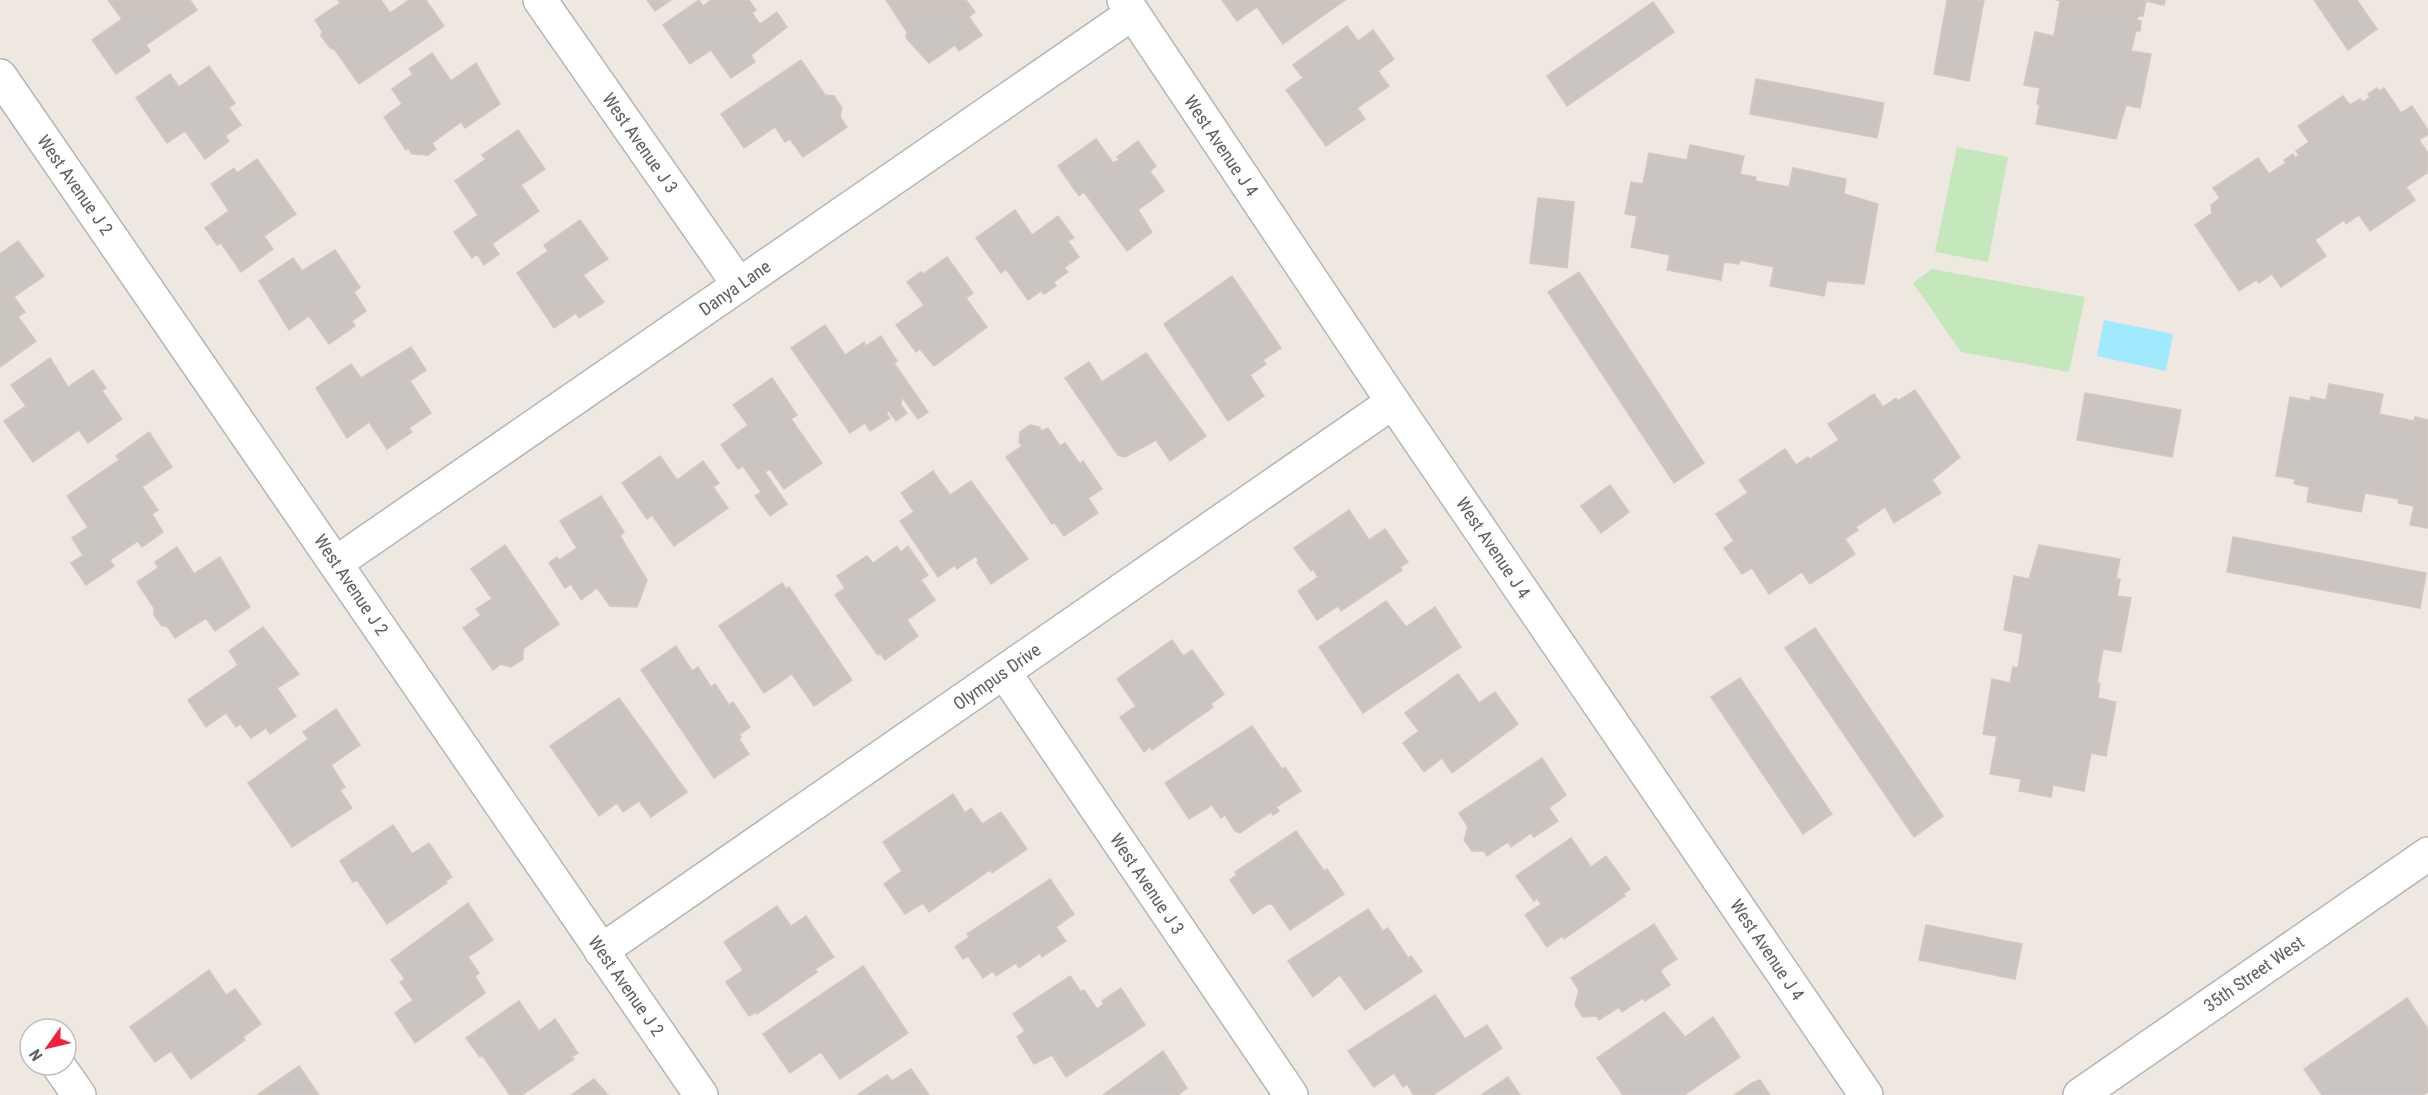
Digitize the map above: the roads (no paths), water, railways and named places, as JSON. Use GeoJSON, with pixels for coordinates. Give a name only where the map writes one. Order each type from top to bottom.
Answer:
{"type":"FeatureCollection","features":[{"type":"Feature","properties":{"kind":"street","name":"West Avenue J 3"},"geometry":{"type":"LineString","coordinates":[[540,0],[739,285]]}},
{"type":"Feature","properties":{"kind":"street","name":"Danya Lane"},"geometry":{"type":"LineString","coordinates":[[336,563],[739,285],[1128,7]]}},
{"type":"Feature","properties":{"kind":"street","name":"West Avenue J 4"},"geometry":{"type":"LineString","coordinates":[[1128,7],[1393,402],[1866,1095]]}},
{"type":"Feature","properties":{"kind":"street","name":"West Avenue J 2"},"geometry":{"type":"LineString","coordinates":[[0,75],[701,1095]]}},
{"type":"Feature","properties":{"kind":"street","name":"Olympus Drive"},"geometry":{"type":"LineString","coordinates":[[601,951],[1393,402]]}},
{"type":"Feature","properties":{"kind":"street","name":"West Avenue J 3"},"geometry":{"type":"LineString","coordinates":[[1004,672],[1291,1095]]}},
{"type":"Feature","properties":{"kind":"street","name":"35th Street West"},"geometry":{"type":"LineString","coordinates":[[2080,1095],[2428,854]]}},
{"type":"Feature","properties":{"kind":"street"},"geometry":{"type":"LineString","coordinates":[[66,1077],[79,1095]]}},
{"type":"Feature","properties":{"kind":"water"},"geometry":{"type":"Polygon","coordinates":[[[2104,320],[2173,334],[2166,371],[2097,356],[2104,320]]]}}]}
